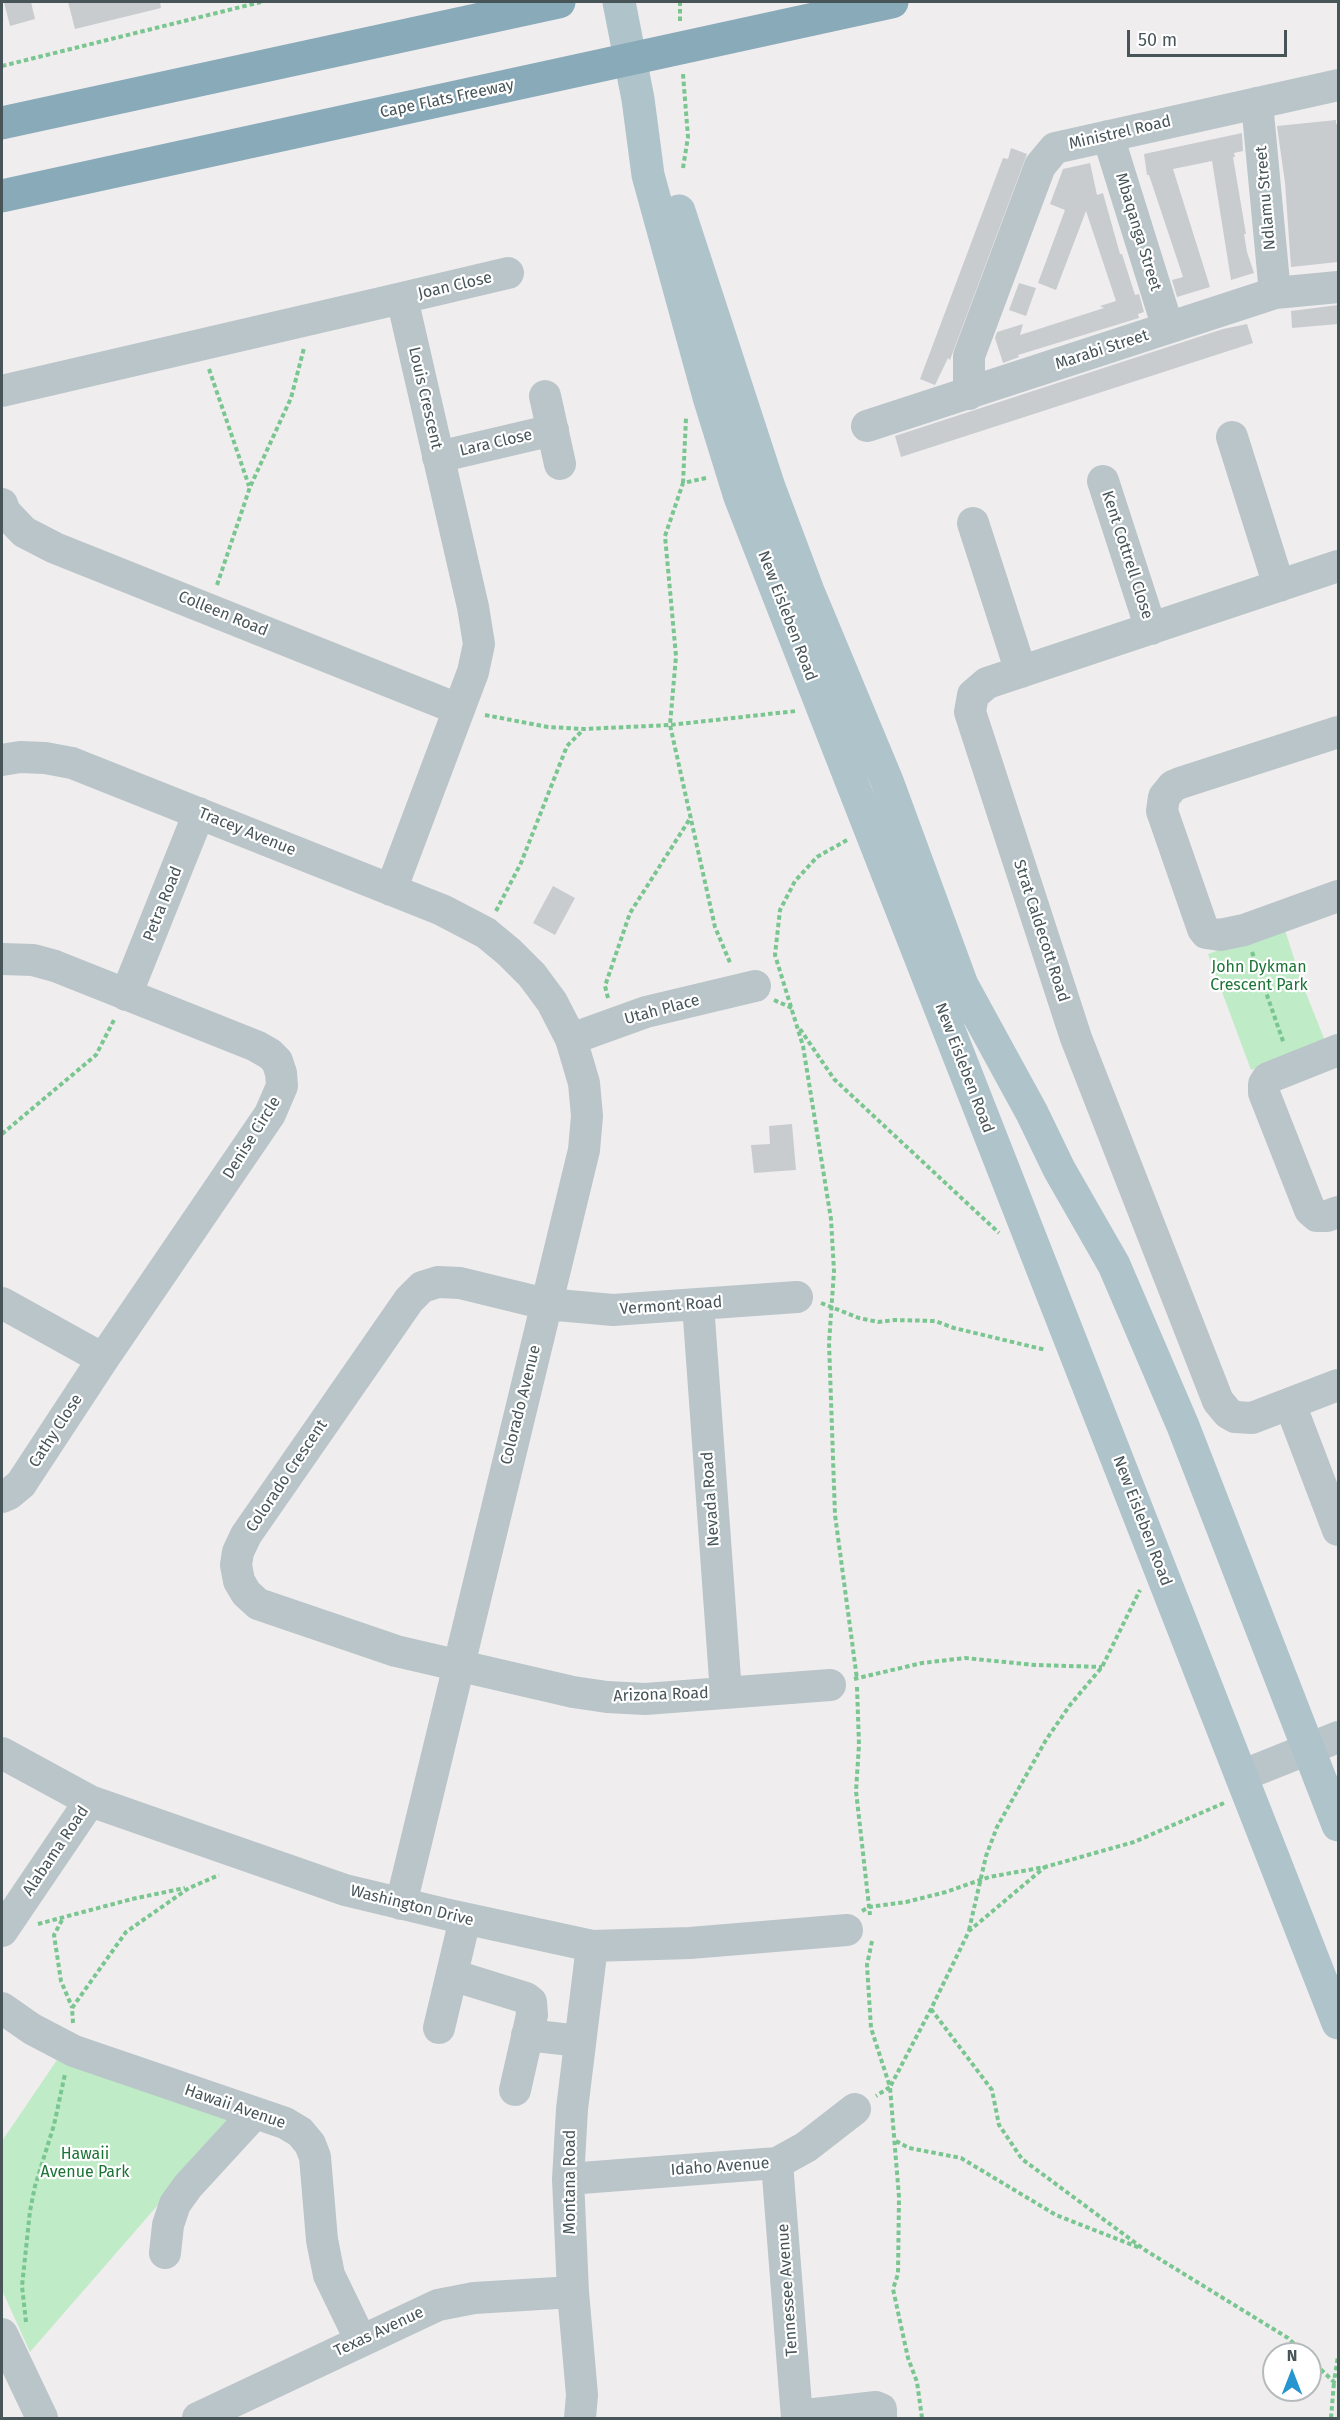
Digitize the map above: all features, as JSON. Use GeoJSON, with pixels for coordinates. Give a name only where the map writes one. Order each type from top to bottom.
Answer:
{"type":"FeatureCollection","features":[{"type":"Feature","properties":{"kind":"highway","name":"Cape Flats Freeway"},"geometry":{"type":"LineString","coordinates":[[2,196],[892,2]]}},
{"type":"Feature","properties":{"kind":"highway"},"geometry":{"type":"LineString","coordinates":[[2,123],[554,3]]}},
{"type":"Feature","properties":{"kind":"main road","name":"New Eisleben Road"},"geometry":{"type":"LineString","coordinates":[[619,2],[638,99],[648,175],[709,398],[740,498],[1236,1788],[1338,2023]]}},
{"type":"Feature","properties":{"kind":"main road","name":"New Eisleben Road"},"geometry":{"type":"LineString","coordinates":[[638,99],[668,175],[769,487],[808,591],[886,781],[962,985],[1032,1113],[1059,1169],[1114,1265],[1183,1426],[1338,1825]]}},
{"type":"Feature","properties":{"kind":"street","name":"Ministrel Road"},"geometry":{"type":"LineString","coordinates":[[969,394],[969,356],[1040,166],[1055,148],[1338,85]]}},
{"type":"Feature","properties":{"kind":"street","name":"Ndlamu Street"},"geometry":{"type":"LineString","coordinates":[[1257,103],[1275,293]]}},
{"type":"Feature","properties":{"kind":"street","name":"Mbaqanga Street"},"geometry":{"type":"LineString","coordinates":[[1108,136],[1168,328]]}},
{"type":"Feature","properties":{"kind":"street","name":"Joan Close"},"geometry":{"type":"LineString","coordinates":[[402,298],[508,273]]}},
{"type":"Feature","properties":{"kind":"street","name":"Marabi Street"},"geometry":{"type":"LineString","coordinates":[[867,426],[1275,293],[1338,287]]}},
{"type":"Feature","properties":{"kind":"street"},"geometry":{"type":"LineString","coordinates":[[2,391],[402,298]]}},
{"type":"Feature","properties":{"kind":"street","name":"Louis Crescent"},"geometry":{"type":"LineString","coordinates":[[391,890],[473,672],[479,644],[473,607],[402,298]]}},
{"type":"Feature","properties":{"kind":"street","name":"Lara Close"},"geometry":{"type":"LineString","coordinates":[[545,396],[560,464]]}},
{"type":"Feature","properties":{"kind":"street","name":"Lara Close"},"geometry":{"type":"LineString","coordinates":[[438,457],[553,430]]}},
{"type":"Feature","properties":{"kind":"street"},"geometry":{"type":"LineString","coordinates":[[1232,437],[1279,586]]}},
{"type":"Feature","properties":{"kind":"street","name":"Kent Cottrell Close"},"geometry":{"type":"LineString","coordinates":[[1103,481],[1151,629]]}},
{"type":"Feature","properties":{"kind":"street","name":"Colleen Road"},"geometry":{"type":"LineString","coordinates":[[2,504],[4,512],[24,532],[55,548],[458,709]]}},
{"type":"Feature","properties":{"kind":"street"},"geometry":{"type":"LineString","coordinates":[[973,522],[1021,672]]}},
{"type":"Feature","properties":{"kind":"street","name":"Strat Caldecott Road"},"geometry":{"type":"LineString","coordinates":[[1338,566],[979,688],[973,695],[970,712],[1076,1038],[1218,1401],[1228,1413],[1243,1419],[1260,1416],[1338,1385]]}},
{"type":"Feature","properties":{"kind":"street"},"geometry":{"type":"LineString","coordinates":[[1338,732],[1173,786],[1164,797],[1162,811],[1203,929],[1212,935],[1244,930],[1338,896]]}},
{"type":"Feature","properties":{"kind":"street","name":"Tracey Avenue"},"geometry":{"type":"LineString","coordinates":[[2,760],[20,757],[45,758],[72,763],[442,910],[486,933]]}},
{"type":"Feature","properties":{"kind":"street","name":"Petra Road"},"geometry":{"type":"LineString","coordinates":[[126,995],[199,813]]}},
{"type":"Feature","properties":{"kind":"street","name":"Colorado Avenue"},"geometry":{"type":"LineString","coordinates":[[401,1904],[584,1150],[587,1116],[584,1083],[571,1039],[552,1002],[532,975],[486,933]]}},
{"type":"Feature","properties":{"kind":"street","name":"Denise Circle"},"geometry":{"type":"LineString","coordinates":[[2,959],[33,960],[55,966],[126,995],[270,1054],[281,1073],[282,1086],[270,1114],[103,1359]]}},
{"type":"Feature","properties":{"kind":"street","name":"Utah Place"},"geometry":{"type":"LineString","coordinates":[[571,1039],[646,1012],[749,988]]}},
{"type":"Feature","properties":{"kind":"street"},"geometry":{"type":"LineString","coordinates":[[1338,1050],[1268,1078],[1264,1084],[1264,1093],[1310,1210],[1317,1216],[1327,1216],[1338,1212]]}},
{"type":"Feature","properties":{"kind":"street","name":"Colorado Crescent"},"geometry":{"type":"LineString","coordinates":[[458,1664],[396,1651],[258,1604],[246,1593],[239,1581],[236,1565],[238,1552],[246,1535],[409,1300],[422,1287],[438,1282],[459,1283],[546,1304]]}},
{"type":"Feature","properties":{"kind":"street","name":"Vermont Road"},"geometry":{"type":"LineString","coordinates":[[546,1304],[613,1310],[797,1297]]}},
{"type":"Feature","properties":{"kind":"street"},"geometry":{"type":"LineString","coordinates":[[2,1303],[103,1359]]}},
{"type":"Feature","properties":{"kind":"street","name":"Nevada Road"},"geometry":{"type":"LineString","coordinates":[[698,1304],[726,1693]]}},
{"type":"Feature","properties":{"kind":"street","name":"Cathy Close"},"geometry":{"type":"LineString","coordinates":[[2,1497],[21,1484],[103,1359]]}},
{"type":"Feature","properties":{"kind":"street"},"geometry":{"type":"LineString","coordinates":[[1290,1404],[1338,1530]]}},
{"type":"Feature","properties":{"kind":"street","name":"Arizona Road"},"geometry":{"type":"LineString","coordinates":[[458,1664],[573,1692],[645,1699],[844,1682]]}},
{"type":"Feature","properties":{"kind":"street"},"geometry":{"type":"LineString","coordinates":[[1236,1788],[1309,1749],[1338,1737]]}},
{"type":"Feature","properties":{"kind":"street","name":"Washington Drive"},"geometry":{"type":"LineString","coordinates":[[2,1753],[90,1801],[345,1890],[592,1946],[690,1943],[862,1926]]}},
{"type":"Feature","properties":{"kind":"street","name":"Alabama Road"},"geometry":{"type":"LineString","coordinates":[[2,1931],[90,1801]]}},
{"type":"Feature","properties":{"kind":"street"},"geometry":{"type":"LineString","coordinates":[[439,2028],[465,1919]]}},
{"type":"Feature","properties":{"kind":"street","name":"Montana Road"},"geometry":{"type":"LineString","coordinates":[[580,2418],[582,2395],[573,2292],[568,2179],[580,2041],[592,1946]]}},
{"type":"Feature","properties":{"kind":"street"},"geometry":{"type":"LineString","coordinates":[[452,1975],[526,1998],[531,2002],[527,2035],[514,2090]]}},
{"type":"Feature","properties":{"kind":"street","name":"Hawaii Avenue"},"geometry":{"type":"LineString","coordinates":[[2,2008],[32,2029],[74,2051],[285,2123],[300,2132],[310,2144],[315,2157],[324,2258],[329,2275],[361,2341]]}},
{"type":"Feature","properties":{"kind":"street"},"geometry":{"type":"LineString","coordinates":[[527,2035],[580,2041]]}},
{"type":"Feature","properties":{"kind":"street","name":"Idaho Avenue"},"geometry":{"type":"LineString","coordinates":[[568,2179],[777,2163],[806,2147],[855,2109]]}},
{"type":"Feature","properties":{"kind":"street"},"geometry":{"type":"LineString","coordinates":[[165,2253],[168,2225],[175,2204],[188,2186],[255,2113]]}},
{"type":"Feature","properties":{"kind":"street","name":"Tennessee Avenue"},"geometry":{"type":"LineString","coordinates":[[777,2163],[797,2417]]}},
{"type":"Feature","properties":{"kind":"street","name":"Texas Avenue"},"geometry":{"type":"LineString","coordinates":[[198,2418],[423,2311],[454,2301],[573,2292]]}},
{"type":"Feature","properties":{"kind":"street"},"geometry":{"type":"LineString","coordinates":[[6,2343],[42,2418]]}},
{"type":"Feature","properties":{"kind":"street"},"geometry":{"type":"LineString","coordinates":[[797,2417],[876,2407],[880,2409],[881,2418]]}},
{"type":"Feature","properties":{"kind":"path"},"geometry":{"type":"LineString","coordinates":[[2,66],[261,2]]}},
{"type":"Feature","properties":{"kind":"path"},"geometry":{"type":"LineString","coordinates":[[679,29],[680,2]]}},
{"type":"Feature","properties":{"kind":"path"},"geometry":{"type":"LineString","coordinates":[[683,72],[688,137],[683,168]]}},
{"type":"Feature","properties":{"kind":"path"},"geometry":{"type":"LineString","coordinates":[[207,608],[221,577],[250,487],[291,398],[297,371],[315,318]]}},
{"type":"Feature","properties":{"kind":"path"},"geometry":{"type":"LineString","coordinates":[[201,345],[250,487]]}},
{"type":"Feature","properties":{"kind":"path"},"geometry":{"type":"LineString","coordinates":[[685,409],[683,483],[665,536],[676,656],[670,725],[715,927],[749,988]]}},
{"type":"Feature","properties":{"kind":"path"},"geometry":{"type":"LineString","coordinates":[[683,483],[717,475]]}},
{"type":"Feature","properties":{"kind":"path"},"geometry":{"type":"LineString","coordinates":[[458,709],[549,727],[584,729],[670,725],[806,710]]}},
{"type":"Feature","properties":{"kind":"path"},"geometry":{"type":"LineString","coordinates":[[486,933],[520,863],[567,746],[584,729]]}},
{"type":"Feature","properties":{"kind":"path"},"geometry":{"type":"LineString","coordinates":[[615,1023],[605,986],[630,914],[691,817]]}},
{"type":"Feature","properties":{"kind":"path"},"geometry":{"type":"LineString","coordinates":[[855,836],[817,857],[795,881],[780,910],[775,955],[803,1046],[831,1219],[834,1271],[829,1343],[835,1515],[844,1682],[859,1745],[856,1791],[869,1907],[862,1926]]}},
{"type":"Feature","properties":{"kind":"path"},"geometry":{"type":"LineString","coordinates":[[1244,930],[1293,1068]]}},
{"type":"Feature","properties":{"kind":"path"},"geometry":{"type":"LineString","coordinates":[[2,1134],[96,1055],[126,995]]}},
{"type":"Feature","properties":{"kind":"path"},"geometry":{"type":"LineString","coordinates":[[797,1025],[834,1079],[1005,1238]]}},
{"type":"Feature","properties":{"kind":"path"},"geometry":{"type":"LineString","coordinates":[[797,1297],[832,1305],[859,1318],[878,1322],[935,1321],[954,1328],[1057,1353]]}},
{"type":"Feature","properties":{"kind":"path"},"geometry":{"type":"LineString","coordinates":[[855,2109],[890,2087],[932,2009],[969,1931],[986,1856],[997,1827],[1046,1740],[1102,1667],[1140,1590]]}},
{"type":"Feature","properties":{"kind":"path"},"geometry":{"type":"LineString","coordinates":[[844,1682],[922,1663],[965,1658],[1035,1665],[1102,1667]]}},
{"type":"Feature","properties":{"kind":"path"},"geometry":{"type":"LineString","coordinates":[[921,2418],[917,2382],[908,2358],[893,2289],[898,2274],[899,2197],[896,2141],[890,2087],[871,2028],[867,1965],[872,1942],[855,1914],[869,1907],[906,1902],[981,1880],[1045,1867],[1134,1842],[1236,1788]]}},
{"type":"Feature","properties":{"kind":"path"},"geometry":{"type":"LineString","coordinates":[[72,2008],[126,1932],[189,1888],[255,1859]]}},
{"type":"Feature","properties":{"kind":"path"},"geometry":{"type":"LineString","coordinates":[[969,1931],[1045,1867]]}},
{"type":"Feature","properties":{"kind":"path"},"geometry":{"type":"LineString","coordinates":[[32,1926],[62,1920],[132,1899],[189,1888]]}},
{"type":"Feature","properties":{"kind":"path"},"geometry":{"type":"LineString","coordinates":[[6,2343],[27,2330],[22,2286],[30,2211],[35,2186],[54,2125],[60,2090],[74,2051],[72,2008],[61,1981],[54,1935],[62,1920]]}},
{"type":"Feature","properties":{"kind":"path"},"geometry":{"type":"LineString","coordinates":[[932,2009],[992,2090],[999,2125],[1022,2159],[1145,2250],[1292,2342]]}},
{"type":"Feature","properties":{"kind":"path"},"geometry":{"type":"LineString","coordinates":[[896,2141],[909,2148],[961,2158],[1056,2215],[1145,2250]]}},
{"type":"Feature","properties":{"kind":"path"},"geometry":{"type":"LineString","coordinates":[[1331,2418],[1338,2356]]}},
{"type":"Feature","properties":{"kind":"path"},"geometry":{"type":"LineString","coordinates":[[1322,2370],[1334,2382]]}},
{"type":"Feature","properties":{"kind":"green space","name":"John Dykman Crescent Park"},"geometry":{"type":"Polygon","coordinates":[[[1284,927],[1302,983],[1325,1041],[1251,1070],[1208,954],[1284,927]]]}},
{"type":"Feature","properties":{"kind":"green space","name":"Hawaii Avenue Park"},"geometry":{"type":"Polygon","coordinates":[[[57,2060],[231,2121],[30,2352],[2,2290],[2,2141],[57,2060]]]}},
{"type":"Feature","properties":{"kind":"building"},"geometry":{"type":"Polygon","coordinates":[[[4,2],[31,2],[35,19],[10,26],[4,2]]]}},
{"type":"Feature","properties":{"kind":"building"},"geometry":{"type":"Polygon","coordinates":[[[68,2],[160,2],[161,8],[75,29],[68,2]]]}},
{"type":"Feature","properties":{"kind":"building"},"geometry":{"type":"Polygon","coordinates":[[[1336,120],[1338,124],[1338,262],[1291,267],[1285,183],[1277,126],[1336,120]]]}},
{"type":"Feature","properties":{"kind":"building"},"geometry":{"type":"Polygon","coordinates":[[[1242,133],[1243,151],[1234,153],[1235,157],[1233,157],[1247,252],[1254,273],[1231,280],[1212,161],[1173,169],[1210,287],[1177,297],[1172,280],[1183,277],[1149,175],[1147,175],[1144,154],[1242,133]]]}},
{"type":"Feature","properties":{"kind":"building"},"geometry":{"type":"Polygon","coordinates":[[[1011,148],[1027,154],[950,360],[948,358],[935,385],[920,379],[1003,158],[1008,159],[1011,148]]]}},
{"type":"Feature","properties":{"kind":"building"},"geometry":{"type":"Polygon","coordinates":[[[1090,163],[1097,195],[1103,193],[1120,254],[1122,254],[1135,295],[1139,294],[1144,312],[1138,314],[1139,318],[1018,355],[1019,357],[1003,363],[995,338],[997,332],[1023,324],[1020,335],[1104,308],[1100,306],[1116,301],[1086,211],[1056,290],[1038,283],[1065,210],[1050,204],[1063,169],[1090,163]]]}},
{"type":"Feature","properties":{"kind":"building"},"geometry":{"type":"Polygon","coordinates":[[[1019,283],[1036,288],[1026,316],[1009,310],[1019,283]]]}},
{"type":"Feature","properties":{"kind":"building"},"geometry":{"type":"Polygon","coordinates":[[[1338,305],[1338,324],[1292,328],[1291,311],[1338,305]]]}},
{"type":"Feature","properties":{"kind":"building"},"geometry":{"type":"Polygon","coordinates":[[[1247,324],[1253,343],[901,457],[895,436],[1223,329],[1247,324]]]}},
{"type":"Feature","properties":{"kind":"building"},"geometry":{"type":"Polygon","coordinates":[[[553,886],[575,898],[555,935],[533,923],[553,886]]]}},
{"type":"Feature","properties":{"kind":"building"},"geometry":{"type":"Polygon","coordinates":[[[792,1124],[796,1170],[754,1173],[751,1145],[770,1144],[769,1126],[792,1124]]]}}]}
